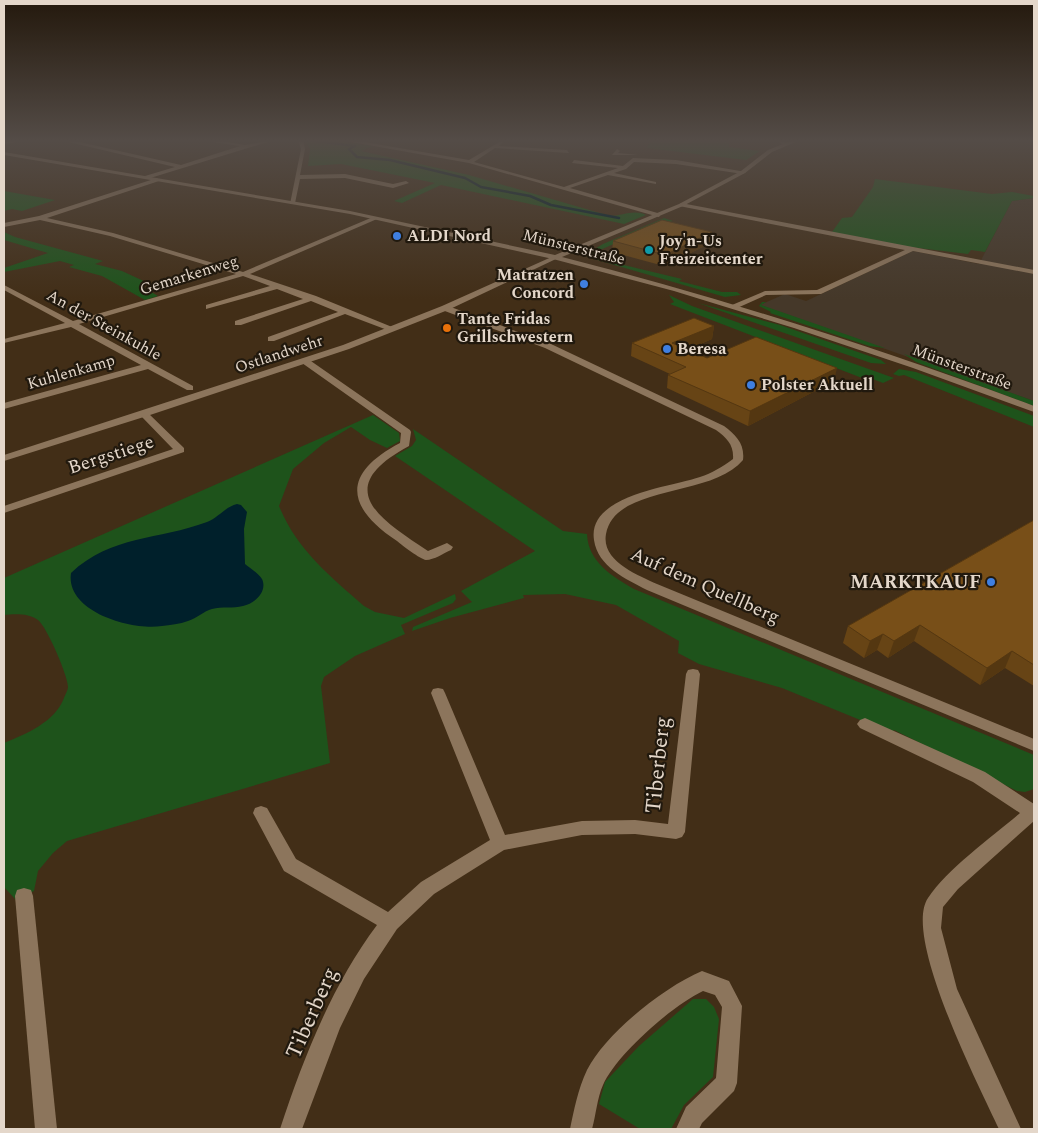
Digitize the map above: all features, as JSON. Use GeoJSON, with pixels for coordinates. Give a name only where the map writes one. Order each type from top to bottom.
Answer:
{"type":"FeatureCollection","features":[{"type":"Feature","properties":{"kind":"street"},"geometry":{"type":"LineString","coordinates":[[4,225],[40,218],[118,193]]}},
{"type":"Feature","properties":{"kind":"street","name":"Münsterstraße"},"geometry":{"type":"LineString","coordinates":[[233,193],[375,218],[556,257],[736,307],[833,337],[1034,409]]}},
{"type":"Feature","properties":{"kind":"street"},"geometry":{"type":"LineString","coordinates":[[292,203],[294,193]]}},
{"type":"Feature","properties":{"kind":"street"},"geometry":{"type":"LineString","coordinates":[[582,193],[659,215]]}},
{"type":"Feature","properties":{"kind":"street","name":"Ostlandwehr"},"geometry":{"type":"LineString","coordinates":[[4,458],[305,362],[445,308],[556,257],[659,215],[704,193]]}},
{"type":"Feature","properties":{"kind":"street"},"geometry":{"type":"LineString","coordinates":[[681,205],[1034,272]]}},
{"type":"Feature","properties":{"kind":"street"},"geometry":{"type":"LineString","coordinates":[[40,218],[118,236],[244,274],[393,328]]}},
{"type":"Feature","properties":{"kind":"street","name":"Gemarkenweg"},"geometry":{"type":"LineString","coordinates":[[4,341],[72,324],[244,274],[375,218]]}},
{"type":"Feature","properties":{"kind":"street"},"geometry":{"type":"LineString","coordinates":[[736,307],[765,293],[818,292],[912,249]]}},
{"type":"Feature","properties":{"kind":"street"},"geometry":{"type":"LineString","coordinates":[[209,307],[279,286]]}},
{"type":"Feature","properties":{"kind":"street","name":"An der Steinkuhle"},"geometry":{"type":"LineString","coordinates":[[4,287],[190,388]]}},
{"type":"Feature","properties":{"kind":"street"},"geometry":{"type":"LineString","coordinates":[[238,323],[312,298]]}},
{"type":"Feature","properties":{"kind":"street","name":"Auf dem Quellberg"},"geometry":{"type":"LineString","coordinates":[[445,308],[548,346],[720,428],[734,438],[738,446],[738,460],[724,474],[628,501],[608,513],[599,528],[600,549],[619,570],[666,593],[1034,745]]}},
{"type":"Feature","properties":{"kind":"street"},"geometry":{"type":"LineString","coordinates":[[271,339],[347,311]]}},
{"type":"Feature","properties":{"kind":"street"},"geometry":{"type":"LineString","coordinates":[[305,362],[406,432],[405,444],[378,459],[363,478],[362,499],[374,518],[427,556],[447,546]]}},
{"type":"Feature","properties":{"kind":"street","name":"Kuhlenkamp"},"geometry":{"type":"LineString","coordinates":[[4,406],[147,366]]}},
{"type":"Feature","properties":{"kind":"street","name":"Bergstiege"},"geometry":{"type":"LineString","coordinates":[[4,510],[180,450],[144,414]]}},
{"type":"Feature","properties":{"kind":"street","name":"Tiberberg"},"geometry":{"type":"LineString","coordinates":[[291,1129],[334,1013],[369,949],[400,910],[426,887],[500,843],[582,828],[635,827],[676,832],[693,674]]}},
{"type":"Feature","properties":{"kind":"street"},"geometry":{"type":"LineString","coordinates":[[438,693],[500,843]]}},
{"type":"Feature","properties":{"kind":"street"},"geometry":{"type":"LineString","coordinates":[[865,724],[979,777],[1033,811],[952,883],[934,904],[932,928],[947,990],[1010,1129]]}},
{"type":"Feature","properties":{"kind":"street"},"geometry":{"type":"LineString","coordinates":[[261,813],[290,865],[390,924]]}},
{"type":"Feature","properties":{"kind":"street"},"geometry":{"type":"LineString","coordinates":[[24,896],[46,1129]]}},
{"type":"Feature","properties":{"kind":"street"},"geometry":{"type":"LineString","coordinates":[[581,1129],[596,1075],[629,1037],[666,1004],[687,987],[702,981],[722,988],[732,1006],[726,1083],[694,1115],[687,1129]]}},
{"type":"Feature","properties":{"kind":"shaded area"},"geometry":{"type":"Polygon","coordinates":[[[1034,198],[1034,401],[760,305],[785,294],[806,301],[913,251],[979,264],[1012,201],[1034,198]]]}},
{"type":"Feature","properties":{"kind":"green space"},"geometry":{"type":"Polygon","coordinates":[[[4,193],[55,200],[22,211],[12,209],[4,211],[4,193]]]}},
{"type":"Feature","properties":{"kind":"green space"},"geometry":{"type":"Polygon","coordinates":[[[413,193],[424,193],[402,203],[394,201],[413,193]]]}},
{"type":"Feature","properties":{"kind":"green space"},"geometry":{"type":"Polygon","coordinates":[[[478,193],[530,193],[610,216],[632,213],[646,215],[624,224],[478,193]]]}},
{"type":"Feature","properties":{"kind":"green space"},"geometry":{"type":"Polygon","coordinates":[[[869,193],[1017,193],[1034,196],[1034,198],[1012,201],[985,252],[971,250],[968,254],[910,247],[832,232],[842,218],[852,217],[869,193]]]}},
{"type":"Feature","properties":{"kind":"green space"},"geometry":{"type":"Polygon","coordinates":[[[664,218],[673,221],[655,226],[600,250],[600,255],[607,258],[603,260],[682,279],[679,281],[722,292],[737,292],[741,295],[725,297],[587,257],[586,254],[603,244],[664,218]]]}},
{"type":"Feature","properties":{"kind":"green space"},"geometry":{"type":"Polygon","coordinates":[[[4,232],[15,237],[103,261],[95,264],[122,271],[148,283],[141,286],[158,296],[145,300],[102,276],[69,267],[74,265],[60,261],[4,272],[4,268],[48,253],[4,240],[4,232]]]}},
{"type":"Feature","properties":{"kind":"green space"},"geometry":{"type":"Polygon","coordinates":[[[669,295],[692,306],[894,378],[883,383],[865,376],[862,378],[670,304],[674,302],[669,295]]]}},
{"type":"Feature","properties":{"kind":"green space"},"geometry":{"type":"Polygon","coordinates":[[[762,302],[766,302],[761,305],[885,348],[869,346],[770,313],[759,306],[762,302]]]}},
{"type":"Feature","properties":{"kind":"green space"},"geometry":{"type":"Polygon","coordinates":[[[698,303],[780,325],[881,360],[886,364],[871,363],[698,303]]]}},
{"type":"Feature","properties":{"kind":"green space"},"geometry":{"type":"Polygon","coordinates":[[[904,354],[1034,401],[1034,406],[916,362],[904,354]]]}},
{"type":"Feature","properties":{"kind":"green space"},"geometry":{"type":"Polygon","coordinates":[[[899,369],[916,372],[1034,416],[1034,427],[904,375],[893,374],[899,369]]]}},
{"type":"Feature","properties":{"kind":"green space"},"geometry":{"type":"Polygon","coordinates":[[[373,415],[399,433],[400,441],[387,448],[370,440],[351,427],[324,443],[293,469],[279,506],[286,522],[316,561],[364,606],[375,612],[404,618],[455,594],[456,599],[453,603],[401,625],[405,634],[355,656],[324,677],[321,686],[330,763],[67,841],[53,853],[38,871],[34,891],[16,900],[4,887],[4,743],[39,726],[54,714],[60,706],[68,687],[65,673],[42,624],[38,620],[26,615],[4,615],[4,578],[373,415]]]}},
{"type":"Feature","properties":{"kind":"green space"},"geometry":{"type":"Polygon","coordinates":[[[413,429],[563,531],[587,534],[588,544],[597,561],[610,574],[634,589],[1034,755],[1034,789],[1025,792],[1017,791],[894,730],[892,733],[782,688],[699,664],[678,653],[679,641],[616,605],[565,594],[523,595],[524,598],[450,618],[412,631],[413,627],[472,602],[461,591],[535,551],[395,456],[412,446],[416,440],[413,429]]]}},
{"type":"Feature","properties":{"kind":"green space"},"geometry":{"type":"Polygon","coordinates":[[[693,999],[706,999],[714,1007],[719,1019],[713,1077],[684,1105],[671,1129],[640,1129],[599,1104],[605,1082],[639,1046],[693,999]]]}},
{"type":"Feature","properties":{"kind":"water"},"geometry":{"type":"Polygon","coordinates":[[[237,504],[241,505],[247,512],[244,529],[245,564],[262,579],[263,584],[262,593],[251,603],[239,607],[212,609],[182,623],[149,627],[118,622],[103,616],[89,608],[78,598],[72,587],[71,573],[86,561],[119,545],[207,522],[237,504]]]}},
{"type":"Feature","properties":{"kind":"building"},"geometry":{"type":"Polygon","coordinates":[[[662,220],[712,232],[665,255],[613,241],[662,220]]]}},
{"type":"Feature","properties":{"kind":"building"},"geometry":{"type":"Polygon","coordinates":[[[694,318],[714,326],[672,343],[707,358],[756,337],[837,368],[750,411],[668,375],[686,367],[632,343],[694,318]]]}},
{"type":"Feature","properties":{"kind":"building","name":"MARKTKAUF"},"geometry":{"type":"Polygon","coordinates":[[[1034,520],[1034,665],[1012,651],[987,668],[920,625],[894,641],[883,634],[870,641],[848,626],[1034,520]]]}},
{"type":"Feature","properties":{"kind":"waterway"},"geometry":{"type":"LineString","coordinates":[[513,193],[530,196],[551,205],[619,218]]}},
{"type":"Feature","properties":{"kind":"place","name":"ALDI Nord"},"geometry":{"type":"Point","coordinates":[397,236]}},
{"type":"Feature","properties":{"kind":"place","name":"Joy'n-Us Freizeitcenter"},"geometry":{"type":"Point","coordinates":[649,250]}},
{"type":"Feature","properties":{"kind":"place","name":"Matratzen Concord"},"geometry":{"type":"Point","coordinates":[584,284]}},
{"type":"Feature","properties":{"kind":"place","name":"Tante Fridas Grillschwestern"},"geometry":{"type":"Point","coordinates":[447,328]}},
{"type":"Feature","properties":{"kind":"place","name":"Beresa"},"geometry":{"type":"Point","coordinates":[667,349]}},
{"type":"Feature","properties":{"kind":"place","name":"Polster Aktuell"},"geometry":{"type":"Point","coordinates":[751,385]}},
{"type":"Feature","properties":{"kind":"place","name":"MARKTKAUF"},"geometry":{"type":"Point","coordinates":[991,582]}}]}
